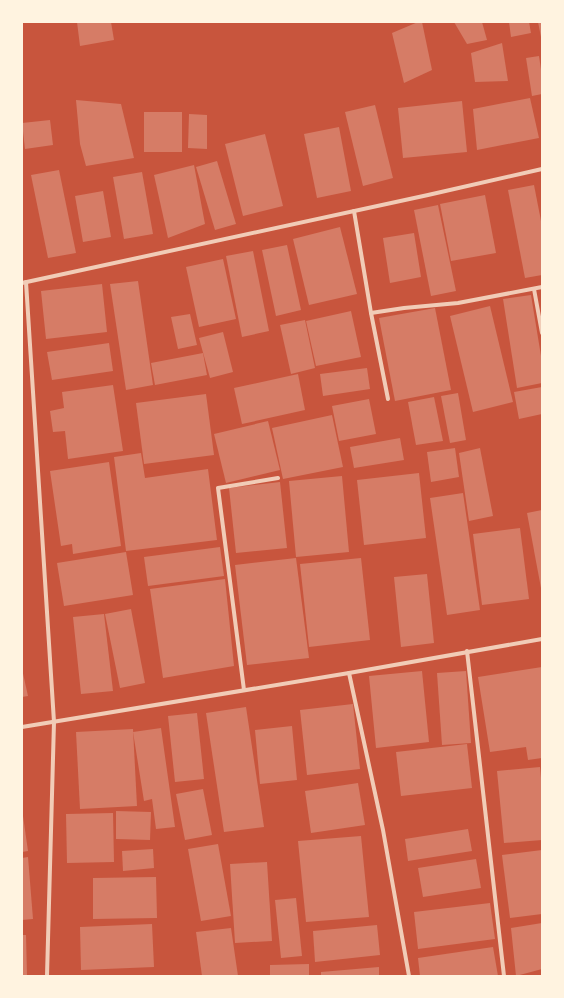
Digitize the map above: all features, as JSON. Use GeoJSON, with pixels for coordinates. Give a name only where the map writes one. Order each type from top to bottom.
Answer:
{"type":"FeatureCollection","features":[{"type":"Feature","properties":{"kind":"street"},"geometry":{"type":"LineString","coordinates":[[47,976],[54,722],[24,282],[542,169]]}},
{"type":"Feature","properties":{"kind":"street"},"geometry":{"type":"LineString","coordinates":[[354,211],[371,313],[388,399]]}},
{"type":"Feature","properties":{"kind":"street"},"geometry":{"type":"LineString","coordinates":[[371,313],[458,303],[542,287]]}},
{"type":"Feature","properties":{"kind":"street"},"geometry":{"type":"LineString","coordinates":[[534,289],[542,333]]}},
{"type":"Feature","properties":{"kind":"street"},"geometry":{"type":"LineString","coordinates":[[244,690],[218,488],[278,478]]}},
{"type":"Feature","properties":{"kind":"street"},"geometry":{"type":"LineString","coordinates":[[22,727],[349,673],[542,639]]}},
{"type":"Feature","properties":{"kind":"street"},"geometry":{"type":"LineString","coordinates":[[467,651],[504,976]]}},
{"type":"Feature","properties":{"kind":"street"},"geometry":{"type":"LineString","coordinates":[[349,673],[383,830],[409,976]]}},
{"type":"Feature","properties":{"kind":"building"},"geometry":{"type":"Polygon","coordinates":[[[77,22],[111,22],[114,40],[80,46],[77,22]]]}},
{"type":"Feature","properties":{"kind":"building"},"geometry":{"type":"Polygon","coordinates":[[[418,22],[422,22],[432,70],[404,83],[392,33],[418,22]]]}},
{"type":"Feature","properties":{"kind":"building"},"geometry":{"type":"Polygon","coordinates":[[[454,22],[482,22],[487,40],[467,44],[454,22]]]}},
{"type":"Feature","properties":{"kind":"building"},"geometry":{"type":"Polygon","coordinates":[[[509,22],[529,22],[531,33],[511,37],[509,22]]]}},
{"type":"Feature","properties":{"kind":"building"},"geometry":{"type":"Polygon","coordinates":[[[538,22],[542,22],[542,37],[541,37],[538,22]]]}},
{"type":"Feature","properties":{"kind":"building"},"geometry":{"type":"Polygon","coordinates":[[[502,43],[508,81],[475,82],[471,53],[502,43]]]}},
{"type":"Feature","properties":{"kind":"building"},"geometry":{"type":"Polygon","coordinates":[[[539,56],[542,76],[542,94],[532,96],[526,58],[539,56]]]}},
{"type":"Feature","properties":{"kind":"building"},"geometry":{"type":"Polygon","coordinates":[[[530,98],[539,138],[477,150],[473,109],[530,98]]]}},
{"type":"Feature","properties":{"kind":"building"},"geometry":{"type":"Polygon","coordinates":[[[76,100],[121,104],[134,158],[86,166],[80,144],[76,100]]]}},
{"type":"Feature","properties":{"kind":"building"},"geometry":{"type":"Polygon","coordinates":[[[462,101],[467,152],[403,158],[398,108],[462,101]]]}},
{"type":"Feature","properties":{"kind":"building"},"geometry":{"type":"Polygon","coordinates":[[[375,105],[393,178],[363,186],[345,112],[375,105]]]}},
{"type":"Feature","properties":{"kind":"building"},"geometry":{"type":"Polygon","coordinates":[[[144,112],[182,112],[182,152],[144,152],[144,112]]]}},
{"type":"Feature","properties":{"kind":"building"},"geometry":{"type":"Polygon","coordinates":[[[189,114],[207,115],[207,149],[188,148],[189,114]]]}},
{"type":"Feature","properties":{"kind":"building"},"geometry":{"type":"Polygon","coordinates":[[[50,120],[53,145],[25,149],[22,123],[50,120]]]}},
{"type":"Feature","properties":{"kind":"building"},"geometry":{"type":"Polygon","coordinates":[[[339,127],[351,191],[317,198],[304,134],[339,127]]]}},
{"type":"Feature","properties":{"kind":"building"},"geometry":{"type":"Polygon","coordinates":[[[265,134],[283,206],[243,216],[225,144],[265,134]]]}},
{"type":"Feature","properties":{"kind":"building"},"geometry":{"type":"Polygon","coordinates":[[[217,161],[236,224],[215,230],[196,167],[217,161]]]}},
{"type":"Feature","properties":{"kind":"building"},"geometry":{"type":"Polygon","coordinates":[[[194,165],[205,224],[168,238],[154,175],[194,165]]]}},
{"type":"Feature","properties":{"kind":"building"},"geometry":{"type":"Polygon","coordinates":[[[59,170],[76,253],[48,258],[31,175],[59,170]]]}},
{"type":"Feature","properties":{"kind":"building"},"geometry":{"type":"Polygon","coordinates":[[[142,172],[153,234],[124,239],[113,177],[142,172]]]}},
{"type":"Feature","properties":{"kind":"building"},"geometry":{"type":"Polygon","coordinates":[[[534,185],[542,226],[542,275],[525,278],[508,190],[534,185]]]}},
{"type":"Feature","properties":{"kind":"building"},"geometry":{"type":"Polygon","coordinates":[[[103,191],[111,237],[83,242],[75,196],[103,191]]]}},
{"type":"Feature","properties":{"kind":"building"},"geometry":{"type":"Polygon","coordinates":[[[485,195],[496,253],[451,261],[440,204],[485,195]]]}},
{"type":"Feature","properties":{"kind":"building"},"geometry":{"type":"Polygon","coordinates":[[[438,205],[456,291],[431,296],[414,210],[438,205]]]}},
{"type":"Feature","properties":{"kind":"building"},"geometry":{"type":"Polygon","coordinates":[[[340,227],[357,294],[309,305],[293,239],[340,227]]]}},
{"type":"Feature","properties":{"kind":"building"},"geometry":{"type":"Polygon","coordinates":[[[414,233],[421,277],[390,283],[383,238],[414,233]]]}},
{"type":"Feature","properties":{"kind":"building"},"geometry":{"type":"Polygon","coordinates":[[[287,245],[301,310],[276,316],[262,250],[287,245]]]}},
{"type":"Feature","properties":{"kind":"building"},"geometry":{"type":"Polygon","coordinates":[[[253,251],[269,331],[242,337],[226,256],[253,251]]]}},
{"type":"Feature","properties":{"kind":"building"},"geometry":{"type":"Polygon","coordinates":[[[223,259],[236,319],[199,327],[186,267],[223,259]]]}},
{"type":"Feature","properties":{"kind":"building"},"geometry":{"type":"Polygon","coordinates":[[[138,281],[153,385],[126,390],[110,284],[138,281]]]}},
{"type":"Feature","properties":{"kind":"building"},"geometry":{"type":"Polygon","coordinates":[[[102,284],[107,332],[46,339],[41,291],[102,284]]]}},
{"type":"Feature","properties":{"kind":"building"},"geometry":{"type":"Polygon","coordinates":[[[531,295],[542,362],[542,383],[517,388],[503,299],[531,295]]]}},
{"type":"Feature","properties":{"kind":"building"},"geometry":{"type":"Polygon","coordinates":[[[490,306],[513,402],[473,412],[450,316],[490,306]]]}},
{"type":"Feature","properties":{"kind":"building"},"geometry":{"type":"Polygon","coordinates":[[[435,308],[451,390],[395,401],[379,318],[435,308]]]}},
{"type":"Feature","properties":{"kind":"building"},"geometry":{"type":"Polygon","coordinates":[[[351,311],[361,357],[316,366],[306,321],[351,311]]]}},
{"type":"Feature","properties":{"kind":"building"},"geometry":{"type":"Polygon","coordinates":[[[190,314],[197,345],[178,349],[171,317],[190,314]]]}},
{"type":"Feature","properties":{"kind":"building"},"geometry":{"type":"Polygon","coordinates":[[[305,320],[315,368],[291,374],[280,325],[305,320]]]}},
{"type":"Feature","properties":{"kind":"building"},"geometry":{"type":"Polygon","coordinates":[[[223,332],[233,372],[210,378],[199,338],[223,332]]]}},
{"type":"Feature","properties":{"kind":"building"},"geometry":{"type":"Polygon","coordinates":[[[109,343],[113,371],[52,380],[47,352],[109,343]]]}},
{"type":"Feature","properties":{"kind":"building"},"geometry":{"type":"Polygon","coordinates":[[[203,353],[207,375],[155,385],[151,363],[203,353]]]}},
{"type":"Feature","properties":{"kind":"building"},"geometry":{"type":"Polygon","coordinates":[[[367,368],[370,389],[323,396],[320,374],[367,368]]]}},
{"type":"Feature","properties":{"kind":"building"},"geometry":{"type":"Polygon","coordinates":[[[298,374],[305,410],[242,424],[234,388],[298,374]]]}},
{"type":"Feature","properties":{"kind":"building"},"geometry":{"type":"Polygon","coordinates":[[[113,385],[123,451],[68,459],[65,431],[53,432],[50,411],[64,408],[62,392],[113,385]]]}},
{"type":"Feature","properties":{"kind":"building"},"geometry":{"type":"Polygon","coordinates":[[[542,387],[542,414],[519,419],[514,392],[542,387]]]}},
{"type":"Feature","properties":{"kind":"building"},"geometry":{"type":"Polygon","coordinates":[[[458,393],[466,440],[450,443],[441,396],[458,393]]]}},
{"type":"Feature","properties":{"kind":"building"},"geometry":{"type":"Polygon","coordinates":[[[206,394],[214,455],[144,464],[136,403],[206,394]]]}},
{"type":"Feature","properties":{"kind":"building"},"geometry":{"type":"Polygon","coordinates":[[[434,397],[443,441],[416,445],[408,402],[434,397]]]}},
{"type":"Feature","properties":{"kind":"building"},"geometry":{"type":"Polygon","coordinates":[[[369,399],[376,434],[339,441],[332,406],[369,399]]]}},
{"type":"Feature","properties":{"kind":"building"},"geometry":{"type":"Polygon","coordinates":[[[332,415],[343,467],[283,479],[272,428],[332,415]]]}},
{"type":"Feature","properties":{"kind":"building"},"geometry":{"type":"Polygon","coordinates":[[[268,421],[280,470],[226,483],[214,434],[268,421]]]}},
{"type":"Feature","properties":{"kind":"building"},"geometry":{"type":"Polygon","coordinates":[[[400,438],[404,460],[354,468],[350,447],[400,438]]]}},
{"type":"Feature","properties":{"kind":"building"},"geometry":{"type":"Polygon","coordinates":[[[455,448],[459,477],[431,482],[427,452],[455,448]]]}},
{"type":"Feature","properties":{"kind":"building"},"geometry":{"type":"Polygon","coordinates":[[[480,448],[493,516],[469,521],[459,453],[480,448]]]}},
{"type":"Feature","properties":{"kind":"building"},"geometry":{"type":"Polygon","coordinates":[[[141,453],[145,478],[208,469],[217,540],[126,551],[114,457],[141,453]]]}},
{"type":"Feature","properties":{"kind":"building"},"geometry":{"type":"Polygon","coordinates":[[[109,462],[121,546],[73,554],[72,544],[61,546],[50,471],[109,462]]]}},
{"type":"Feature","properties":{"kind":"building"},"geometry":{"type":"Polygon","coordinates":[[[419,473],[426,538],[364,545],[357,480],[419,473]]]}},
{"type":"Feature","properties":{"kind":"building"},"geometry":{"type":"Polygon","coordinates":[[[342,476],[349,552],[296,557],[289,481],[342,476]]]}},
{"type":"Feature","properties":{"kind":"building"},"geometry":{"type":"Polygon","coordinates":[[[280,482],[287,548],[236,553],[229,488],[280,482]]]}},
{"type":"Feature","properties":{"kind":"building"},"geometry":{"type":"Polygon","coordinates":[[[463,493],[480,610],[447,615],[430,498],[463,493]]]}},
{"type":"Feature","properties":{"kind":"building"},"geometry":{"type":"Polygon","coordinates":[[[542,510],[542,588],[541,588],[527,513],[542,510]]]}},
{"type":"Feature","properties":{"kind":"building"},"geometry":{"type":"Polygon","coordinates":[[[520,528],[529,599],[482,605],[473,534],[520,528]]]}},
{"type":"Feature","properties":{"kind":"building"},"geometry":{"type":"Polygon","coordinates":[[[220,547],[224,576],[148,586],[144,557],[220,547]]]}},
{"type":"Feature","properties":{"kind":"building"},"geometry":{"type":"Polygon","coordinates":[[[126,552],[133,595],[64,606],[57,563],[126,552]]]}},
{"type":"Feature","properties":{"kind":"building"},"geometry":{"type":"Polygon","coordinates":[[[296,558],[309,658],[247,665],[235,565],[296,558]]]}},
{"type":"Feature","properties":{"kind":"building"},"geometry":{"type":"Polygon","coordinates":[[[361,558],[370,640],[309,647],[300,564],[361,558]]]}},
{"type":"Feature","properties":{"kind":"building"},"geometry":{"type":"Polygon","coordinates":[[[427,574],[434,643],[401,647],[394,577],[427,574]]]}},
{"type":"Feature","properties":{"kind":"building"},"geometry":{"type":"Polygon","coordinates":[[[225,579],[234,666],[163,678],[150,589],[225,579]]]}},
{"type":"Feature","properties":{"kind":"building"},"geometry":{"type":"Polygon","coordinates":[[[131,609],[145,683],[120,688],[105,614],[131,609]]]}},
{"type":"Feature","properties":{"kind":"building"},"geometry":{"type":"Polygon","coordinates":[[[104,614],[113,691],[81,694],[73,617],[104,614]]]}},
{"type":"Feature","properties":{"kind":"building"},"geometry":{"type":"Polygon","coordinates":[[[542,667],[542,758],[528,760],[526,747],[490,752],[478,677],[542,667]]]}},
{"type":"Feature","properties":{"kind":"building"},"geometry":{"type":"Polygon","coordinates":[[[22,669],[28,696],[22,697],[22,669]]]}},
{"type":"Feature","properties":{"kind":"building"},"geometry":{"type":"Polygon","coordinates":[[[422,671],[429,742],[376,748],[369,676],[422,671]]]}},
{"type":"Feature","properties":{"kind":"building"},"geometry":{"type":"Polygon","coordinates":[[[466,671],[471,743],[442,745],[437,673],[466,671]]]}},
{"type":"Feature","properties":{"kind":"building"},"geometry":{"type":"Polygon","coordinates":[[[353,704],[360,769],[307,775],[300,710],[353,704]]]}},
{"type":"Feature","properties":{"kind":"building"},"geometry":{"type":"Polygon","coordinates":[[[246,707],[264,827],[224,832],[206,713],[246,707]]]}},
{"type":"Feature","properties":{"kind":"building"},"geometry":{"type":"Polygon","coordinates":[[[197,713],[204,779],[175,782],[168,716],[197,713]]]}},
{"type":"Feature","properties":{"kind":"building"},"geometry":{"type":"Polygon","coordinates":[[[292,726],[297,780],[260,784],[255,730],[292,726]]]}},
{"type":"Feature","properties":{"kind":"building"},"geometry":{"type":"Polygon","coordinates":[[[161,728],[175,827],[156,829],[152,799],[144,801],[133,732],[161,728]]]}},
{"type":"Feature","properties":{"kind":"building"},"geometry":{"type":"Polygon","coordinates":[[[133,729],[137,806],[80,809],[76,732],[133,729]]]}},
{"type":"Feature","properties":{"kind":"building"},"geometry":{"type":"Polygon","coordinates":[[[467,744],[472,788],[401,796],[396,752],[467,744]]]}},
{"type":"Feature","properties":{"kind":"building"},"geometry":{"type":"Polygon","coordinates":[[[540,767],[542,789],[542,840],[504,843],[497,771],[540,767]]]}},
{"type":"Feature","properties":{"kind":"building"},"geometry":{"type":"Polygon","coordinates":[[[358,783],[365,825],[311,833],[305,791],[358,783]]]}},
{"type":"Feature","properties":{"kind":"building"},"geometry":{"type":"Polygon","coordinates":[[[203,789],[212,835],[185,840],[176,794],[203,789]]]}},
{"type":"Feature","properties":{"kind":"building"},"geometry":{"type":"Polygon","coordinates":[[[116,811],[151,812],[150,840],[116,839],[116,811]]]}},
{"type":"Feature","properties":{"kind":"building"},"geometry":{"type":"Polygon","coordinates":[[[113,813],[114,862],[67,863],[66,814],[113,813]]]}},
{"type":"Feature","properties":{"kind":"building"},"geometry":{"type":"Polygon","coordinates":[[[23,816],[28,851],[22,852],[22,817],[23,816]]]}},
{"type":"Feature","properties":{"kind":"building"},"geometry":{"type":"Polygon","coordinates":[[[468,829],[472,851],[408,861],[405,839],[468,829]]]}},
{"type":"Feature","properties":{"kind":"building"},"geometry":{"type":"Polygon","coordinates":[[[361,836],[369,917],[306,922],[298,841],[361,836]]]}},
{"type":"Feature","properties":{"kind":"building"},"geometry":{"type":"Polygon","coordinates":[[[218,844],[231,916],[201,921],[188,849],[218,844]]]}},
{"type":"Feature","properties":{"kind":"building"},"geometry":{"type":"Polygon","coordinates":[[[153,849],[154,868],[123,871],[122,851],[153,849]]]}},
{"type":"Feature","properties":{"kind":"building"},"geometry":{"type":"Polygon","coordinates":[[[542,850],[542,914],[510,918],[502,855],[542,850]]]}},
{"type":"Feature","properties":{"kind":"building"},"geometry":{"type":"Polygon","coordinates":[[[28,857],[33,919],[22,920],[22,858],[28,857]]]}},
{"type":"Feature","properties":{"kind":"building"},"geometry":{"type":"Polygon","coordinates":[[[476,859],[481,888],[423,897],[418,868],[476,859]]]}},
{"type":"Feature","properties":{"kind":"building"},"geometry":{"type":"Polygon","coordinates":[[[267,862],[272,941],[235,943],[230,864],[267,862]]]}},
{"type":"Feature","properties":{"kind":"building"},"geometry":{"type":"Polygon","coordinates":[[[156,877],[157,918],[93,919],[93,878],[156,877]]]}},
{"type":"Feature","properties":{"kind":"building"},"geometry":{"type":"Polygon","coordinates":[[[296,898],[302,956],[281,958],[275,900],[296,898]]]}},
{"type":"Feature","properties":{"kind":"building"},"geometry":{"type":"Polygon","coordinates":[[[490,903],[495,939],[418,949],[414,912],[490,903]]]}},
{"type":"Feature","properties":{"kind":"building"},"geometry":{"type":"Polygon","coordinates":[[[542,923],[542,969],[516,976],[511,928],[542,923]]]}},
{"type":"Feature","properties":{"kind":"building"},"geometry":{"type":"Polygon","coordinates":[[[152,924],[154,967],[81,970],[80,927],[152,924]]]}},
{"type":"Feature","properties":{"kind":"building"},"geometry":{"type":"Polygon","coordinates":[[[377,925],[380,955],[315,962],[313,931],[377,925]]]}},
{"type":"Feature","properties":{"kind":"building"},"geometry":{"type":"Polygon","coordinates":[[[231,928],[238,976],[202,976],[196,932],[231,928]]]}},
{"type":"Feature","properties":{"kind":"building"},"geometry":{"type":"Polygon","coordinates":[[[22,935],[26,935],[27,976],[22,976],[22,935]]]}},
{"type":"Feature","properties":{"kind":"building"},"geometry":{"type":"Polygon","coordinates":[[[493,947],[498,976],[420,976],[418,958],[493,947]]]}},
{"type":"Feature","properties":{"kind":"building"},"geometry":{"type":"Polygon","coordinates":[[[309,964],[309,976],[270,976],[270,965],[309,964]]]}},
{"type":"Feature","properties":{"kind":"building"},"geometry":{"type":"Polygon","coordinates":[[[379,967],[379,976],[321,976],[321,972],[379,967]]]}}]}
